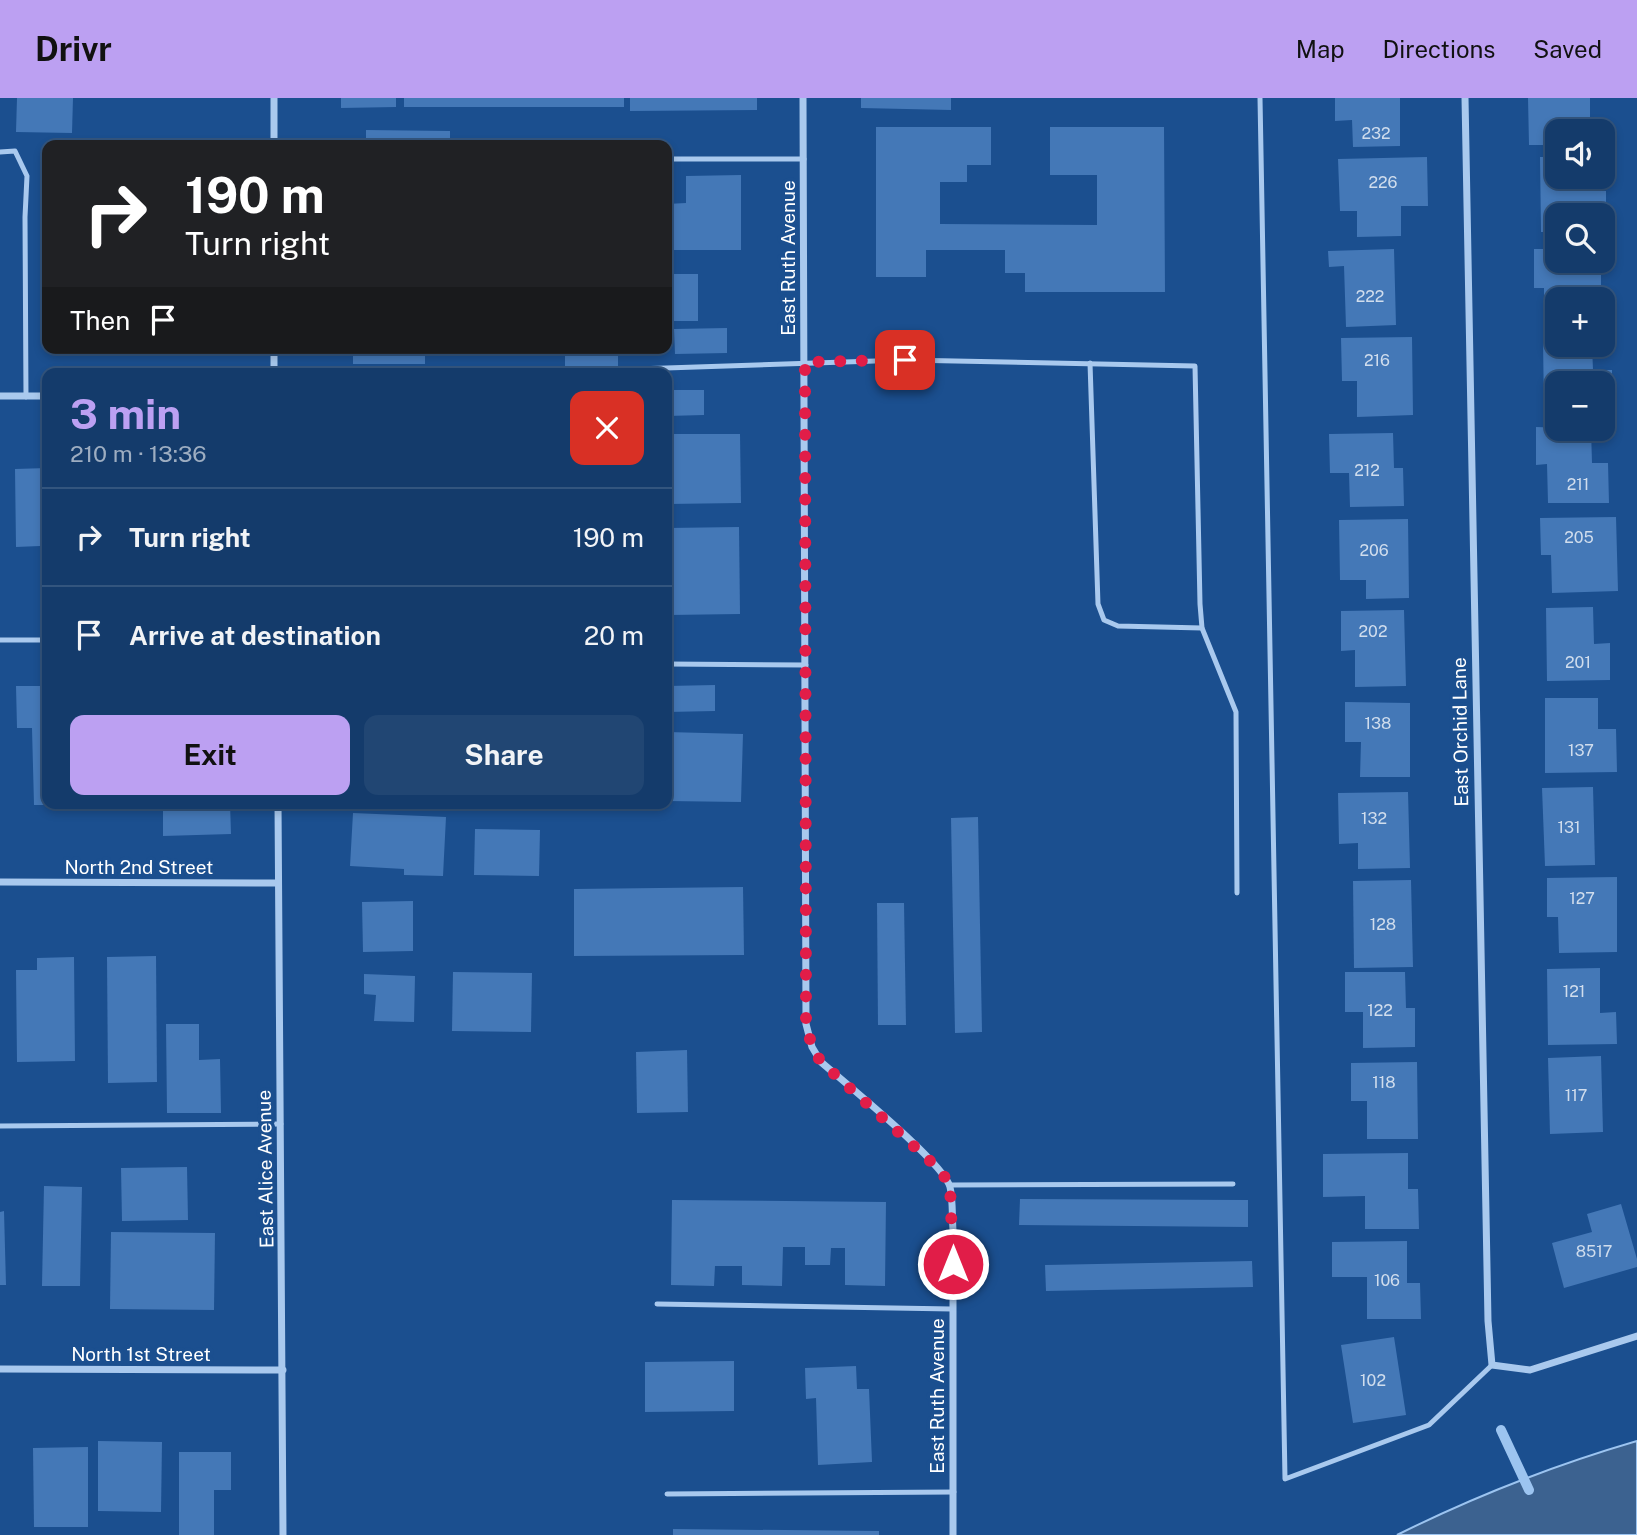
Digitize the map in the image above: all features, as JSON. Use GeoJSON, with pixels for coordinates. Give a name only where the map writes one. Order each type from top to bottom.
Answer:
{"type":"FeatureCollection","features":[{"type":"Feature","properties":{"kind":"street"},"geometry":{"type":"LineString","coordinates":[[274,98],[274,140]]}},
{"type":"Feature","properties":{"kind":"street","name":"East Ruth Avenue"},"geometry":{"type":"LineString","coordinates":[[803,98],[806,1024],[812,1047],[821,1062],[922,1152],[950,1185],[953,1230],[953,1535]]}},
{"type":"Feature","properties":{"kind":"street","name":"East Orchid Lane"},"geometry":{"type":"LineString","coordinates":[[1465,98],[1488,1321],[1492,1365]]}},
{"type":"Feature","properties":{"kind":"street"},"geometry":{"type":"LineString","coordinates":[[0,397],[42,397]]}},
{"type":"Feature","properties":{"kind":"street","name":"East Alice Avenue"},"geometry":{"type":"LineString","coordinates":[[278,809],[283,1535]]}},
{"type":"Feature","properties":{"kind":"street","name":"North 2nd Street"},"geometry":{"type":"LineString","coordinates":[[0,882],[278,883]]}},
{"type":"Feature","properties":{"kind":"street"},"geometry":{"type":"LineString","coordinates":[[1492,1365],[1530,1370],[1637,1336]]}},
{"type":"Feature","properties":{"kind":"street","name":"North 1st Street"},"geometry":{"type":"LineString","coordinates":[[0,1369],[283,1370]]}},
{"type":"Feature","properties":{"kind":"lane"},"geometry":{"type":"LineString","coordinates":[[1260,98],[1285,1479],[1429,1425],[1492,1365]]}},
{"type":"Feature","properties":{"kind":"lane"},"geometry":{"type":"LineString","coordinates":[[0,152],[15,151],[27,176],[26,397]]}},
{"type":"Feature","properties":{"kind":"lane"},"geometry":{"type":"LineString","coordinates":[[672,159],[804,159]]}},
{"type":"Feature","properties":{"kind":"lane"},"geometry":{"type":"LineString","coordinates":[[660,368],[905,360],[1195,366],[1200,604],[1202,628],[1236,712],[1237,893]]}},
{"type":"Feature","properties":{"kind":"lane"},"geometry":{"type":"LineString","coordinates":[[1090,363],[1098,604],[1104,620],[1118,626],[1202,628]]}},
{"type":"Feature","properties":{"kind":"lane"},"geometry":{"type":"LineString","coordinates":[[0,640],[42,640]]}},
{"type":"Feature","properties":{"kind":"lane"},"geometry":{"type":"LineString","coordinates":[[672,664],[806,665]]}},
{"type":"Feature","properties":{"kind":"lane"},"geometry":{"type":"LineString","coordinates":[[0,1126],[281,1124]]}},
{"type":"Feature","properties":{"kind":"lane"},"geometry":{"type":"LineString","coordinates":[[950,1185],[1234,1184]]}},
{"type":"Feature","properties":{"kind":"lane"},"geometry":{"type":"LineString","coordinates":[[657,1304],[953,1309]]}},
{"type":"Feature","properties":{"kind":"lane"},"geometry":{"type":"LineString","coordinates":[[667,1494],[954,1492]]}},
{"type":"Feature","properties":{"kind":"water"},"geometry":{"type":"Polygon","coordinates":[[[1637,1441],[1637,1535],[1397,1535],[1515,1483],[1637,1441]]]}},
{"type":"Feature","properties":{"kind":"building"},"geometry":{"type":"Polygon","coordinates":[[[17,98],[73,98],[72,133],[16,132],[17,98]]]}},
{"type":"Feature","properties":{"kind":"building"},"geometry":{"type":"Polygon","coordinates":[[[341,98],[396,98],[396,107],[341,108],[341,98]]]}},
{"type":"Feature","properties":{"kind":"building"},"geometry":{"type":"Polygon","coordinates":[[[404,98],[624,98],[624,107],[404,107],[404,98]]]}},
{"type":"Feature","properties":{"kind":"building"},"geometry":{"type":"Polygon","coordinates":[[[630,98],[757,98],[757,110],[630,111],[630,98]]]}},
{"type":"Feature","properties":{"kind":"building"},"geometry":{"type":"Polygon","coordinates":[[[861,98],[951,98],[951,110],[861,108],[861,98]]]}},
{"type":"Feature","properties":{"kind":"building"},"geometry":{"type":"Polygon","coordinates":[[[1335,98],[1400,98],[1400,146],[1353,147],[1352,120],[1335,121],[1335,98]]]}},
{"type":"Feature","properties":{"kind":"building"},"geometry":{"type":"Polygon","coordinates":[[[1528,98],[1590,98],[1590,119],[1545,119],[1545,145],[1529,145],[1528,98]]]}},
{"type":"Feature","properties":{"kind":"building"},"geometry":{"type":"Polygon","coordinates":[[[876,127],[991,127],[991,165],[967,165],[967,182],[940,182],[940,224],[1097,225],[1097,175],[1050,175],[1050,127],[1164,127],[1165,292],[1025,292],[1025,273],[1005,273],[1005,250],[926,250],[926,277],[876,277],[876,127]]]}},
{"type":"Feature","properties":{"kind":"building"},"geometry":{"type":"Polygon","coordinates":[[[366,130],[450,131],[450,140],[366,140],[366,130]]]}},
{"type":"Feature","properties":{"kind":"building"},"geometry":{"type":"Polygon","coordinates":[[[1427,157],[1428,206],[1401,206],[1401,236],[1357,237],[1357,211],[1340,211],[1338,159],[1427,157]]]}},
{"type":"Feature","properties":{"kind":"building"},"geometry":{"type":"Polygon","coordinates":[[[1540,157],[1545,157],[1545,189],[1606,191],[1606,203],[1545,203],[1545,232],[1541,232],[1540,157]]]}},
{"type":"Feature","properties":{"kind":"building"},"geometry":{"type":"Polygon","coordinates":[[[741,175],[741,250],[672,250],[672,204],[686,203],[686,176],[741,175]]]}},
{"type":"Feature","properties":{"kind":"building"},"geometry":{"type":"Polygon","coordinates":[[[1394,249],[1396,325],[1346,327],[1344,266],[1329,267],[1328,251],[1394,249]]]}},
{"type":"Feature","properties":{"kind":"building"},"geometry":{"type":"Polygon","coordinates":[[[1534,249],[1545,249],[1545,273],[1601,273],[1601,287],[1545,287],[1545,324],[1544,288],[1534,288],[1534,249]]]}},
{"type":"Feature","properties":{"kind":"building"},"geometry":{"type":"Polygon","coordinates":[[[672,274],[698,274],[698,321],[672,321],[672,274]]]}},
{"type":"Feature","properties":{"kind":"building"},"geometry":{"type":"Polygon","coordinates":[[[727,328],[727,353],[675,354],[674,329],[727,328]]]}},
{"type":"Feature","properties":{"kind":"building"},"geometry":{"type":"Polygon","coordinates":[[[1412,337],[1413,415],[1357,417],[1357,381],[1342,381],[1341,338],[1412,337]]]}},
{"type":"Feature","properties":{"kind":"building"},"geometry":{"type":"Polygon","coordinates":[[[1543,338],[1545,357],[1592,357],[1593,370],[1612,370],[1545,371],[1544,414],[1543,338]]]}},
{"type":"Feature","properties":{"kind":"building"},"geometry":{"type":"Polygon","coordinates":[[[353,354],[425,354],[425,364],[353,364],[353,354]]]}},
{"type":"Feature","properties":{"kind":"building"},"geometry":{"type":"Polygon","coordinates":[[[565,354],[618,354],[618,368],[565,368],[565,354]]]}},
{"type":"Feature","properties":{"kind":"building"},"geometry":{"type":"Polygon","coordinates":[[[672,390],[704,390],[704,415],[672,416],[672,390]]]}},
{"type":"Feature","properties":{"kind":"building"},"geometry":{"type":"Polygon","coordinates":[[[1536,427],[1545,427],[1545,441],[1591,441],[1592,463],[1608,463],[1609,503],[1548,503],[1547,464],[1536,465],[1536,427]]]}},
{"type":"Feature","properties":{"kind":"building"},"geometry":{"type":"Polygon","coordinates":[[[1393,433],[1394,468],[1403,468],[1404,506],[1350,507],[1349,473],[1330,473],[1329,434],[1393,433]]]}},
{"type":"Feature","properties":{"kind":"building"},"geometry":{"type":"Polygon","coordinates":[[[672,434],[740,434],[741,503],[672,504],[672,434]]]}},
{"type":"Feature","properties":{"kind":"building"},"geometry":{"type":"Polygon","coordinates":[[[42,468],[42,560],[40,546],[16,547],[15,469],[42,468]]]}},
{"type":"Feature","properties":{"kind":"building"},"geometry":{"type":"Polygon","coordinates":[[[1616,517],[1618,591],[1552,593],[1551,555],[1541,555],[1540,518],[1616,517]]]}},
{"type":"Feature","properties":{"kind":"building"},"geometry":{"type":"Polygon","coordinates":[[[1408,519],[1409,598],[1366,599],[1366,580],[1340,580],[1339,520],[1408,519]]]}},
{"type":"Feature","properties":{"kind":"building"},"geometry":{"type":"Polygon","coordinates":[[[739,527],[740,614],[672,615],[672,528],[739,527]]]}},
{"type":"Feature","properties":{"kind":"building"},"geometry":{"type":"Polygon","coordinates":[[[1593,607],[1594,644],[1610,643],[1610,680],[1547,681],[1546,608],[1593,607]]]}},
{"type":"Feature","properties":{"kind":"building"},"geometry":{"type":"Polygon","coordinates":[[[1404,610],[1406,686],[1355,687],[1355,650],[1341,651],[1341,611],[1404,610]]]}},
{"type":"Feature","properties":{"kind":"building"},"geometry":{"type":"Polygon","coordinates":[[[715,685],[715,711],[672,712],[672,686],[715,685]]]}},
{"type":"Feature","properties":{"kind":"building"},"geometry":{"type":"Polygon","coordinates":[[[16,686],[42,686],[42,805],[34,805],[32,728],[17,728],[16,686]]]}},
{"type":"Feature","properties":{"kind":"building"},"geometry":{"type":"Polygon","coordinates":[[[1545,698],[1598,698],[1598,729],[1616,729],[1617,772],[1545,773],[1545,698]]]}},
{"type":"Feature","properties":{"kind":"building"},"geometry":{"type":"Polygon","coordinates":[[[1345,702],[1410,703],[1410,777],[1360,777],[1361,742],[1345,742],[1345,702]]]}},
{"type":"Feature","properties":{"kind":"building"},"geometry":{"type":"Polygon","coordinates":[[[672,732],[743,734],[741,802],[672,801],[672,732]]]}},
{"type":"Feature","properties":{"kind":"building"},"geometry":{"type":"Polygon","coordinates":[[[1593,787],[1595,865],[1545,866],[1542,788],[1593,787]]]}},
{"type":"Feature","properties":{"kind":"building"},"geometry":{"type":"Polygon","coordinates":[[[1408,792],[1410,868],[1358,869],[1358,843],[1339,844],[1338,793],[1408,792]]]}},
{"type":"Feature","properties":{"kind":"building"},"geometry":{"type":"Polygon","coordinates":[[[163,809],[230,809],[231,834],[163,836],[163,809]]]}},
{"type":"Feature","properties":{"kind":"building"},"geometry":{"type":"Polygon","coordinates":[[[353,813],[446,817],[443,876],[404,875],[404,869],[350,866],[353,813]]]}},
{"type":"Feature","properties":{"kind":"building"},"geometry":{"type":"Polygon","coordinates":[[[978,817],[982,1032],[955,1033],[951,818],[978,817]]]}},
{"type":"Feature","properties":{"kind":"building"},"geometry":{"type":"Polygon","coordinates":[[[475,829],[540,830],[539,876],[474,875],[475,829]]]}},
{"type":"Feature","properties":{"kind":"building"},"geometry":{"type":"Polygon","coordinates":[[[1617,877],[1617,952],[1559,953],[1558,917],[1547,917],[1547,878],[1617,877]]]}},
{"type":"Feature","properties":{"kind":"building"},"geometry":{"type":"Polygon","coordinates":[[[1411,880],[1413,967],[1354,968],[1353,881],[1411,880]]]}},
{"type":"Feature","properties":{"kind":"building"},"geometry":{"type":"Polygon","coordinates":[[[743,887],[744,955],[574,956],[574,889],[743,887]]]}},
{"type":"Feature","properties":{"kind":"building"},"geometry":{"type":"Polygon","coordinates":[[[413,901],[413,951],[363,952],[362,902],[413,901]]]}},
{"type":"Feature","properties":{"kind":"building"},"geometry":{"type":"Polygon","coordinates":[[[877,903],[904,903],[906,1025],[878,1025],[877,903]]]}},
{"type":"Feature","properties":{"kind":"building"},"geometry":{"type":"Polygon","coordinates":[[[156,956],[157,1082],[108,1083],[107,957],[156,956]]]}},
{"type":"Feature","properties":{"kind":"building"},"geometry":{"type":"Polygon","coordinates":[[[74,957],[75,1061],[17,1062],[16,970],[37,970],[37,958],[74,957]]]}},
{"type":"Feature","properties":{"kind":"building"},"geometry":{"type":"Polygon","coordinates":[[[1600,968],[1600,1013],[1616,1012],[1617,1044],[1548,1045],[1547,969],[1600,968]]]}},
{"type":"Feature","properties":{"kind":"building"},"geometry":{"type":"Polygon","coordinates":[[[453,972],[532,973],[531,1032],[452,1031],[453,972]]]}},
{"type":"Feature","properties":{"kind":"building"},"geometry":{"type":"Polygon","coordinates":[[[1345,972],[1405,972],[1406,1008],[1415,1008],[1415,1047],[1363,1048],[1363,1012],[1345,1012],[1345,972]]]}},
{"type":"Feature","properties":{"kind":"building"},"geometry":{"type":"Polygon","coordinates":[[[364,974],[415,976],[414,1022],[374,1021],[376,995],[364,994],[364,974]]]}},
{"type":"Feature","properties":{"kind":"building"},"geometry":{"type":"Polygon","coordinates":[[[166,1024],[199,1024],[199,1060],[220,1059],[221,1113],[167,1113],[166,1024]]]}},
{"type":"Feature","properties":{"kind":"building"},"geometry":{"type":"Polygon","coordinates":[[[687,1050],[688,1112],[637,1113],[636,1052],[687,1050]]]}},
{"type":"Feature","properties":{"kind":"building"},"geometry":{"type":"Polygon","coordinates":[[[1601,1056],[1603,1132],[1550,1134],[1548,1058],[1601,1056]]]}},
{"type":"Feature","properties":{"kind":"building"},"geometry":{"type":"Polygon","coordinates":[[[1417,1062],[1418,1139],[1367,1139],[1367,1101],[1351,1101],[1351,1063],[1417,1062]]]}},
{"type":"Feature","properties":{"kind":"building"},"geometry":{"type":"Polygon","coordinates":[[[1408,1153],[1408,1189],[1418,1189],[1419,1229],[1365,1229],[1365,1196],[1323,1197],[1323,1154],[1408,1153]]]}},
{"type":"Feature","properties":{"kind":"building"},"geometry":{"type":"Polygon","coordinates":[[[187,1167],[188,1220],[122,1221],[121,1168],[187,1167]]]}},
{"type":"Feature","properties":{"kind":"building"},"geometry":{"type":"Polygon","coordinates":[[[44,1186],[82,1187],[80,1286],[42,1286],[44,1186]]]}},
{"type":"Feature","properties":{"kind":"building"},"geometry":{"type":"Polygon","coordinates":[[[1020,1199],[1248,1200],[1248,1227],[1019,1225],[1020,1199]]]}},
{"type":"Feature","properties":{"kind":"building"},"geometry":{"type":"Polygon","coordinates":[[[672,1200],[886,1202],[885,1286],[845,1285],[845,1248],[831,1248],[830,1265],[805,1265],[805,1247],[783,1247],[782,1286],[742,1285],[742,1266],[715,1266],[714,1286],[671,1285],[672,1200]]]}},
{"type":"Feature","properties":{"kind":"building"},"geometry":{"type":"Polygon","coordinates":[[[1621,1204],[1637,1267],[1564,1288],[1552,1243],[1592,1232],[1587,1214],[1621,1204]]]}},
{"type":"Feature","properties":{"kind":"building"},"geometry":{"type":"Polygon","coordinates":[[[4,1211],[6,1285],[0,1285],[0,1212],[4,1211]]]}},
{"type":"Feature","properties":{"kind":"building"},"geometry":{"type":"Polygon","coordinates":[[[111,1232],[215,1233],[214,1310],[110,1309],[111,1232]]]}},
{"type":"Feature","properties":{"kind":"building"},"geometry":{"type":"Polygon","coordinates":[[[1407,1241],[1407,1283],[1420,1283],[1421,1319],[1367,1319],[1367,1277],[1332,1277],[1332,1242],[1407,1241]]]}},
{"type":"Feature","properties":{"kind":"building"},"geometry":{"type":"Polygon","coordinates":[[[1252,1261],[1253,1287],[1046,1291],[1045,1265],[1252,1261]]]}},
{"type":"Feature","properties":{"kind":"building"},"geometry":{"type":"Polygon","coordinates":[[[1394,1337],[1406,1415],[1353,1423],[1341,1345],[1394,1337]]]}},
{"type":"Feature","properties":{"kind":"building"},"geometry":{"type":"Polygon","coordinates":[[[734,1361],[734,1411],[645,1412],[645,1362],[734,1361]]]}},
{"type":"Feature","properties":{"kind":"building"},"geometry":{"type":"Polygon","coordinates":[[[856,1366],[857,1389],[869,1389],[872,1462],[818,1465],[816,1398],[806,1399],[805,1368],[856,1366]]]}},
{"type":"Feature","properties":{"kind":"building"},"geometry":{"type":"Polygon","coordinates":[[[98,1441],[162,1442],[161,1512],[98,1511],[98,1441]]]}},
{"type":"Feature","properties":{"kind":"building"},"geometry":{"type":"Polygon","coordinates":[[[88,1447],[88,1527],[34,1527],[33,1448],[88,1447]]]}},
{"type":"Feature","properties":{"kind":"building"},"geometry":{"type":"Polygon","coordinates":[[[179,1452],[231,1452],[231,1490],[214,1490],[214,1535],[179,1535],[179,1452]]]}},
{"type":"Feature","properties":{"kind":"building"},"geometry":{"type":"Polygon","coordinates":[[[673,1529],[879,1531],[879,1535],[673,1535],[673,1529]]]}},
{"type":"Feature","properties":{"kind":"waterway"},"geometry":{"type":"LineString","coordinates":[[1501,1430],[1529,1490]]}},
{"type":"Feature","properties":{"kind":"route"},"geometry":{"type":"LineString","coordinates":[[905,360],[805,362],[806,1024],[812,1047],[821,1062],[922,1152],[950,1185],[953,1264]]}}]}
